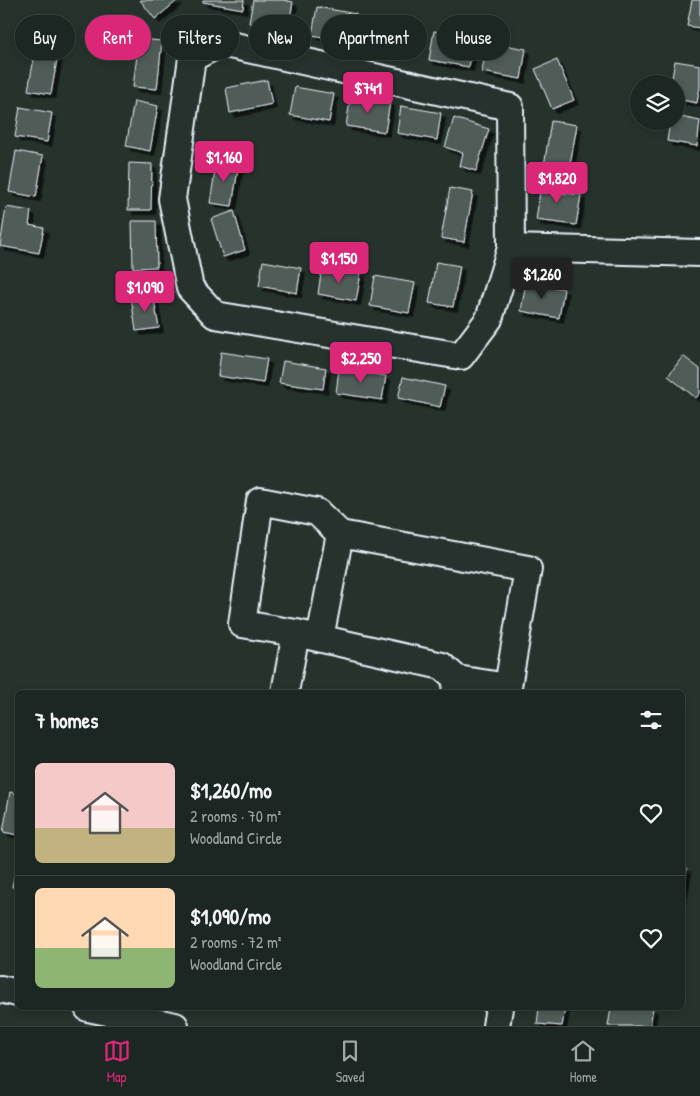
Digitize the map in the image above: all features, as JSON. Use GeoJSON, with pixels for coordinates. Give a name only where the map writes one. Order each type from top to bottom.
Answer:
{"type":"FeatureCollection","features":[{"type":"Feature","properties":{"kind":"street"},"geometry":{"type":"LineString","coordinates":[[221,43],[510,107],[512,248],[489,319],[462,356],[215,315],[190,288],[172,199],[192,58],[221,43]]}},
{"type":"Feature","properties":{"kind":"street"},"geometry":{"type":"LineString","coordinates":[[512,248],[700,253]]}},
{"type":"Feature","properties":{"kind":"street"},"geometry":{"type":"LineString","coordinates":[[260,502],[317,512],[340,534],[528,569],[507,690],[456,686],[442,666],[308,636],[242,624],[260,502]]}},
{"type":"Feature","properties":{"kind":"street"},"geometry":{"type":"LineString","coordinates":[[286,690],[308,636],[340,534]]}},
{"type":"Feature","properties":{"kind":"street"},"geometry":{"type":"LineString","coordinates":[[0,989],[15,992]]}},
{"type":"Feature","properties":{"kind":"street"},"geometry":{"type":"LineString","coordinates":[[98,1010],[175,1026]]}},
{"type":"Feature","properties":{"kind":"street"},"geometry":{"type":"LineString","coordinates":[[496,1026],[499,1010]]}},
{"type":"Feature","properties":{"kind":"building"},"geometry":{"type":"Polygon","coordinates":[[[140,0],[178,0],[155,19],[140,0]]]}},
{"type":"Feature","properties":{"kind":"building"},"geometry":{"type":"Polygon","coordinates":[[[203,0],[244,0],[243,9],[203,2],[203,0]]]}},
{"type":"Feature","properties":{"kind":"building"},"geometry":{"type":"Polygon","coordinates":[[[253,0],[293,2],[291,15],[250,15],[253,0]]]}},
{"type":"Feature","properties":{"kind":"building"},"geometry":{"type":"Polygon","coordinates":[[[692,0],[700,0],[700,28],[687,26],[692,0]]]}},
{"type":"Feature","properties":{"kind":"building"},"geometry":{"type":"Polygon","coordinates":[[[317,7],[356,14],[321,15],[321,37],[312,35],[317,7]]]}},
{"type":"Feature","properties":{"kind":"building"},"geometry":{"type":"Polygon","coordinates":[[[434,31],[437,32],[437,60],[470,60],[469,67],[429,60],[434,31]]]}},
{"type":"Feature","properties":{"kind":"building"},"geometry":{"type":"Polygon","coordinates":[[[151,40],[161,41],[157,89],[133,87],[136,60],[151,60],[151,40]]]}},
{"type":"Feature","properties":{"kind":"building"},"geometry":{"type":"Polygon","coordinates":[[[510,46],[526,49],[521,79],[482,72],[484,60],[510,60],[510,46]]]}},
{"type":"Feature","properties":{"kind":"building"},"geometry":{"type":"Polygon","coordinates":[[[34,60],[57,60],[51,94],[28,90],[34,60]]]}},
{"type":"Feature","properties":{"kind":"building"},"geometry":{"type":"Polygon","coordinates":[[[557,60],[574,100],[552,109],[535,69],[557,60]]]}},
{"type":"Feature","properties":{"kind":"building"},"geometry":{"type":"Polygon","coordinates":[[[675,61],[700,65],[700,87],[697,103],[685,101],[685,75],[673,75],[675,61]]]}},
{"type":"Feature","properties":{"kind":"building"},"geometry":{"type":"Polygon","coordinates":[[[267,80],[272,104],[230,113],[226,88],[267,80]]]}},
{"type":"Feature","properties":{"kind":"building"},"geometry":{"type":"Polygon","coordinates":[[[295,87],[334,94],[329,122],[290,115],[295,87]]]}},
{"type":"Feature","properties":{"kind":"building"},"geometry":{"type":"Polygon","coordinates":[[[351,95],[390,102],[385,132],[346,126],[351,95]]]}},
{"type":"Feature","properties":{"kind":"building"},"geometry":{"type":"Polygon","coordinates":[[[134,101],[158,106],[150,151],[126,146],[134,101]]]}},
{"type":"Feature","properties":{"kind":"building"},"geometry":{"type":"Polygon","coordinates":[[[401,106],[441,113],[437,140],[397,133],[401,106]]]}},
{"type":"Feature","properties":{"kind":"building"},"geometry":{"type":"Polygon","coordinates":[[[20,107],[52,113],[47,142],[15,137],[20,107]]]}},
{"type":"Feature","properties":{"kind":"building"},"geometry":{"type":"Polygon","coordinates":[[[454,118],[489,129],[476,171],[460,166],[463,153],[445,147],[454,118]]]}},
{"type":"Feature","properties":{"kind":"building"},"geometry":{"type":"Polygon","coordinates":[[[685,118],[700,121],[697,146],[667,141],[669,130],[685,130],[685,118]]]}},
{"type":"Feature","properties":{"kind":"building"},"geometry":{"type":"Polygon","coordinates":[[[551,121],[577,125],[569,170],[544,166],[551,121]]]}},
{"type":"Feature","properties":{"kind":"building"},"geometry":{"type":"Polygon","coordinates":[[[16,151],[43,156],[36,197],[9,192],[16,151]]]}},
{"type":"Feature","properties":{"kind":"building"},"geometry":{"type":"Polygon","coordinates":[[[217,159],[239,163],[232,206],[210,203],[217,159]]]}},
{"type":"Feature","properties":{"kind":"building"},"geometry":{"type":"Polygon","coordinates":[[[129,163],[152,164],[151,210],[128,210],[129,163]]]}},
{"type":"Feature","properties":{"kind":"building"},"geometry":{"type":"Polygon","coordinates":[[[542,177],[561,180],[559,193],[581,195],[576,225],[536,220],[542,177]]]}},
{"type":"Feature","properties":{"kind":"building"},"geometry":{"type":"Polygon","coordinates":[[[450,188],[473,192],[464,242],[441,238],[450,188]]]}},
{"type":"Feature","properties":{"kind":"building"},"geometry":{"type":"Polygon","coordinates":[[[6,207],[31,211],[29,225],[44,228],[39,253],[0,246],[6,207]]]}},
{"type":"Feature","properties":{"kind":"building"},"geometry":{"type":"Polygon","coordinates":[[[234,211],[245,250],[223,257],[211,219],[234,211]]]}},
{"type":"Feature","properties":{"kind":"building"},"geometry":{"type":"Polygon","coordinates":[[[132,221],[156,221],[157,267],[133,268],[132,221]]]}},
{"type":"Feature","properties":{"kind":"building"},"geometry":{"type":"Polygon","coordinates":[[[263,261],[301,268],[297,293],[259,286],[263,261]]]}},
{"type":"Feature","properties":{"kind":"building"},"geometry":{"type":"Polygon","coordinates":[[[436,262],[460,266],[453,307],[429,303],[436,262]]]}},
{"type":"Feature","properties":{"kind":"building"},"geometry":{"type":"Polygon","coordinates":[[[322,267],[361,273],[356,301],[318,294],[322,267]]]}},
{"type":"Feature","properties":{"kind":"building"},"geometry":{"type":"Polygon","coordinates":[[[375,276],[415,283],[409,313],[370,306],[375,276]]]}},
{"type":"Feature","properties":{"kind":"building"},"geometry":{"type":"Polygon","coordinates":[[[526,282],[564,289],[559,318],[521,311],[526,282]]]}},
{"type":"Feature","properties":{"kind":"building"},"geometry":{"type":"Polygon","coordinates":[[[153,294],[159,328],[136,331],[131,297],[153,294]]]}},
{"type":"Feature","properties":{"kind":"building"},"geometry":{"type":"Polygon","coordinates":[[[221,352],[267,359],[263,383],[218,376],[221,352]]]}},
{"type":"Feature","properties":{"kind":"building"},"geometry":{"type":"Polygon","coordinates":[[[683,356],[700,369],[700,393],[696,398],[668,376],[683,356]]]}},
{"type":"Feature","properties":{"kind":"building"},"geometry":{"type":"Polygon","coordinates":[[[283,361],[326,368],[323,389],[279,383],[283,361]]]}},
{"type":"Feature","properties":{"kind":"building"},"geometry":{"type":"Polygon","coordinates":[[[339,369],[386,376],[382,400],[336,393],[339,369]]]}},
{"type":"Feature","properties":{"kind":"building"},"geometry":{"type":"Polygon","coordinates":[[[403,377],[445,386],[440,407],[398,398],[403,377]]]}},
{"type":"Feature","properties":{"kind":"building"},"geometry":{"type":"Polygon","coordinates":[[[10,792],[15,793],[15,834],[3,832],[10,792]]]}},
{"type":"Feature","properties":{"kind":"building"},"geometry":{"type":"Polygon","coordinates":[[[15,872],[15,888],[12,887],[15,872]]]}},
{"type":"Feature","properties":{"kind":"building"},"geometry":{"type":"Polygon","coordinates":[[[539,1010],[565,1010],[562,1026],[537,1024],[539,1010]]]}},
{"type":"Feature","properties":{"kind":"building"},"geometry":{"type":"Polygon","coordinates":[[[611,1010],[653,1010],[650,1026],[608,1026],[611,1010]]]}}]}
